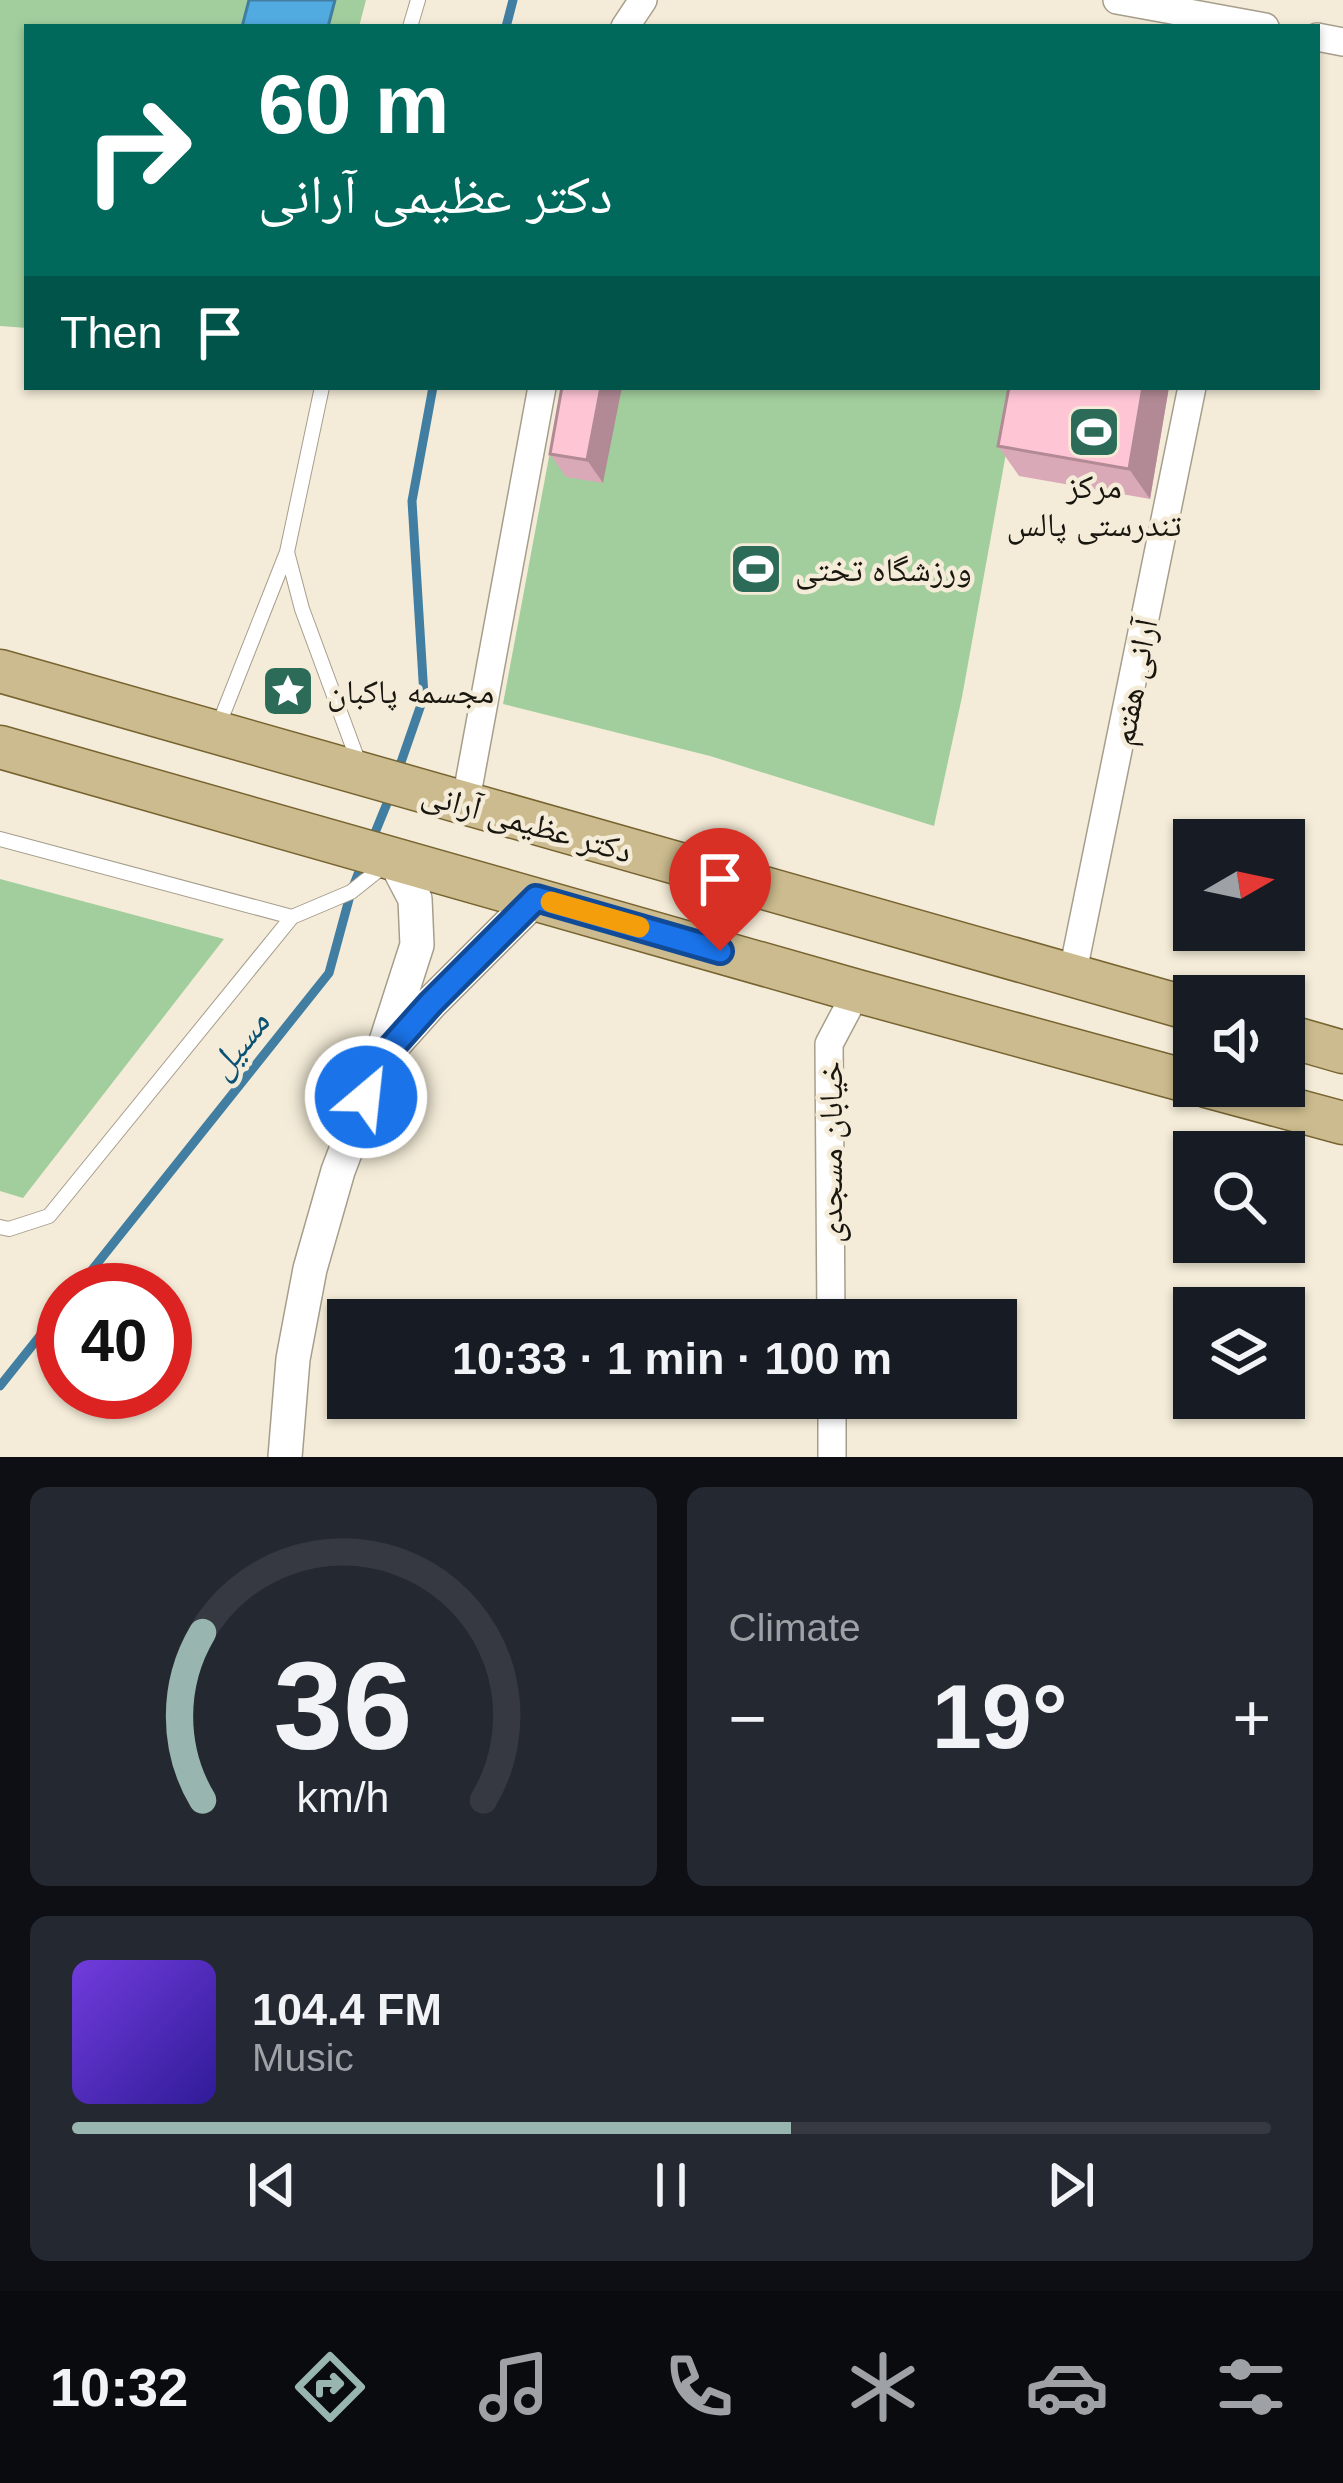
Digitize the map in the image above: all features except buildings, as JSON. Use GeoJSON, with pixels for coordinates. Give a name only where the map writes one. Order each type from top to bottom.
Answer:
{"type":"FeatureCollection","features":[{"type":"Feature","properties":{"kind":"main road","name":"دکتر عظیمی آرانی"},"geometry":{"type":"LineString","coordinates":[[0,671],[1173,1004]]}},
{"type":"Feature","properties":{"kind":"main road"},"geometry":{"type":"LineString","coordinates":[[0,746],[1173,1077]]}},
{"type":"Feature","properties":{"kind":"main road"},"geometry":{"type":"LineString","coordinates":[[1305,1041],[1343,1052]]}},
{"type":"Feature","properties":{"kind":"main road"},"geometry":{"type":"LineString","coordinates":[[1282,1107],[1343,1124]]}},
{"type":"Feature","properties":{"kind":"street"},"geometry":{"type":"LineString","coordinates":[[1117,0],[1249,24]]}},
{"type":"Feature","properties":{"kind":"street"},"geometry":{"type":"LineString","coordinates":[[466,805],[541,390]]}},
{"type":"Feature","properties":{"kind":"street","name":"آرانی هفتم"},"geometry":{"type":"LineString","coordinates":[[1072,976],[1191,390]]}},
{"type":"Feature","properties":{"kind":"street"},"geometry":{"type":"LineString","coordinates":[[285,1457],[293,1359],[310,1269],[338,1171],[417,945],[416,898],[377,853]]}},
{"type":"Feature","properties":{"kind":"street"},"geometry":{"type":"LineString","coordinates":[[380,1060],[536,898]]}},
{"type":"Feature","properties":{"kind":"street","name":"خیابان مسجدی"},"geometry":{"type":"LineString","coordinates":[[831,1299],[829,1044],[857,991]]}},
{"type":"Feature","properties":{"kind":"street"},"geometry":{"type":"LineString","coordinates":[[832,1419],[832,1457]]}},
{"type":"Feature","properties":{"kind":"lane"},"geometry":{"type":"LineString","coordinates":[[215,733],[287,553],[321,390]]}},
{"type":"Feature","properties":{"kind":"lane"},"geometry":{"type":"LineString","coordinates":[[287,553],[302,609],[364,776]]}},
{"type":"Feature","properties":{"kind":"lane"},"geometry":{"type":"LineString","coordinates":[[0,839],[292,917]]}},
{"type":"Feature","properties":{"kind":"lane"},"geometry":{"type":"LineString","coordinates":[[0,1227],[9,1229],[49,1216],[292,917],[351,892],[377,853]]}},
{"type":"Feature","properties":{"kind":"green space"},"geometry":{"type":"Polygon","coordinates":[[[0,0],[366,0],[360,24],[24,24],[24,328],[0,326],[0,0]]]}},
{"type":"Feature","properties":{"kind":"green space","name":"ورزشگاه تختی"},"geometry":{"type":"Polygon","coordinates":[[[561,390],[1017,390],[934,826],[710,756],[503,704],[561,390]]]}},
{"type":"Feature","properties":{"kind":"green space"},"geometry":{"type":"Polygon","coordinates":[[[0,879],[224,939],[23,1198],[0,1191],[0,879]]]}},
{"type":"Feature","properties":{"kind":"water"},"geometry":{"type":"Polygon","coordinates":[[[249,0],[335,0],[329,24],[243,24],[249,0]]]}},
{"type":"Feature","properties":{"kind":"waterway","name":"مسیل"},"geometry":{"type":"LineString","coordinates":[[507,24],[513,0]]}},
{"type":"Feature","properties":{"kind":"waterway","name":"مسیل"},"geometry":{"type":"LineString","coordinates":[[399,768],[424,696],[412,501],[432,390]]}},
{"type":"Feature","properties":{"kind":"waterway","name":"مسیل"},"geometry":{"type":"LineString","coordinates":[[372,840],[388,801]]}},
{"type":"Feature","properties":{"kind":"waterway","name":"مسیل"},"geometry":{"type":"LineString","coordinates":[[98,1263],[329,973],[363,861]]}},
{"type":"Feature","properties":{"kind":"waterway","name":"مسیل"},"geometry":{"type":"LineString","coordinates":[[0,1386],[36,1341]]}},
{"type":"Feature","properties":{"kind":"slow traffic"},"geometry":{"type":"LineString","coordinates":[[551,902],[639,927]]}},
{"type":"Feature","properties":{"kind":"place","name":"مرکز تندرستی پالس"},"geometry":{"type":"Point","coordinates":[1094,432]}},
{"type":"Feature","properties":{"kind":"place","name":"ورزشگاه تختی"},"geometry":{"type":"Point","coordinates":[756,569]}},
{"type":"Feature","properties":{"kind":"place","name":"مجسمه پاکبان"},"geometry":{"type":"Point","coordinates":[288,691]}},
{"type":"Feature","properties":{"kind":"route"},"geometry":{"type":"LineString","coordinates":[[366,1097],[380,1060],[536,898],[720,951]]}}]}
